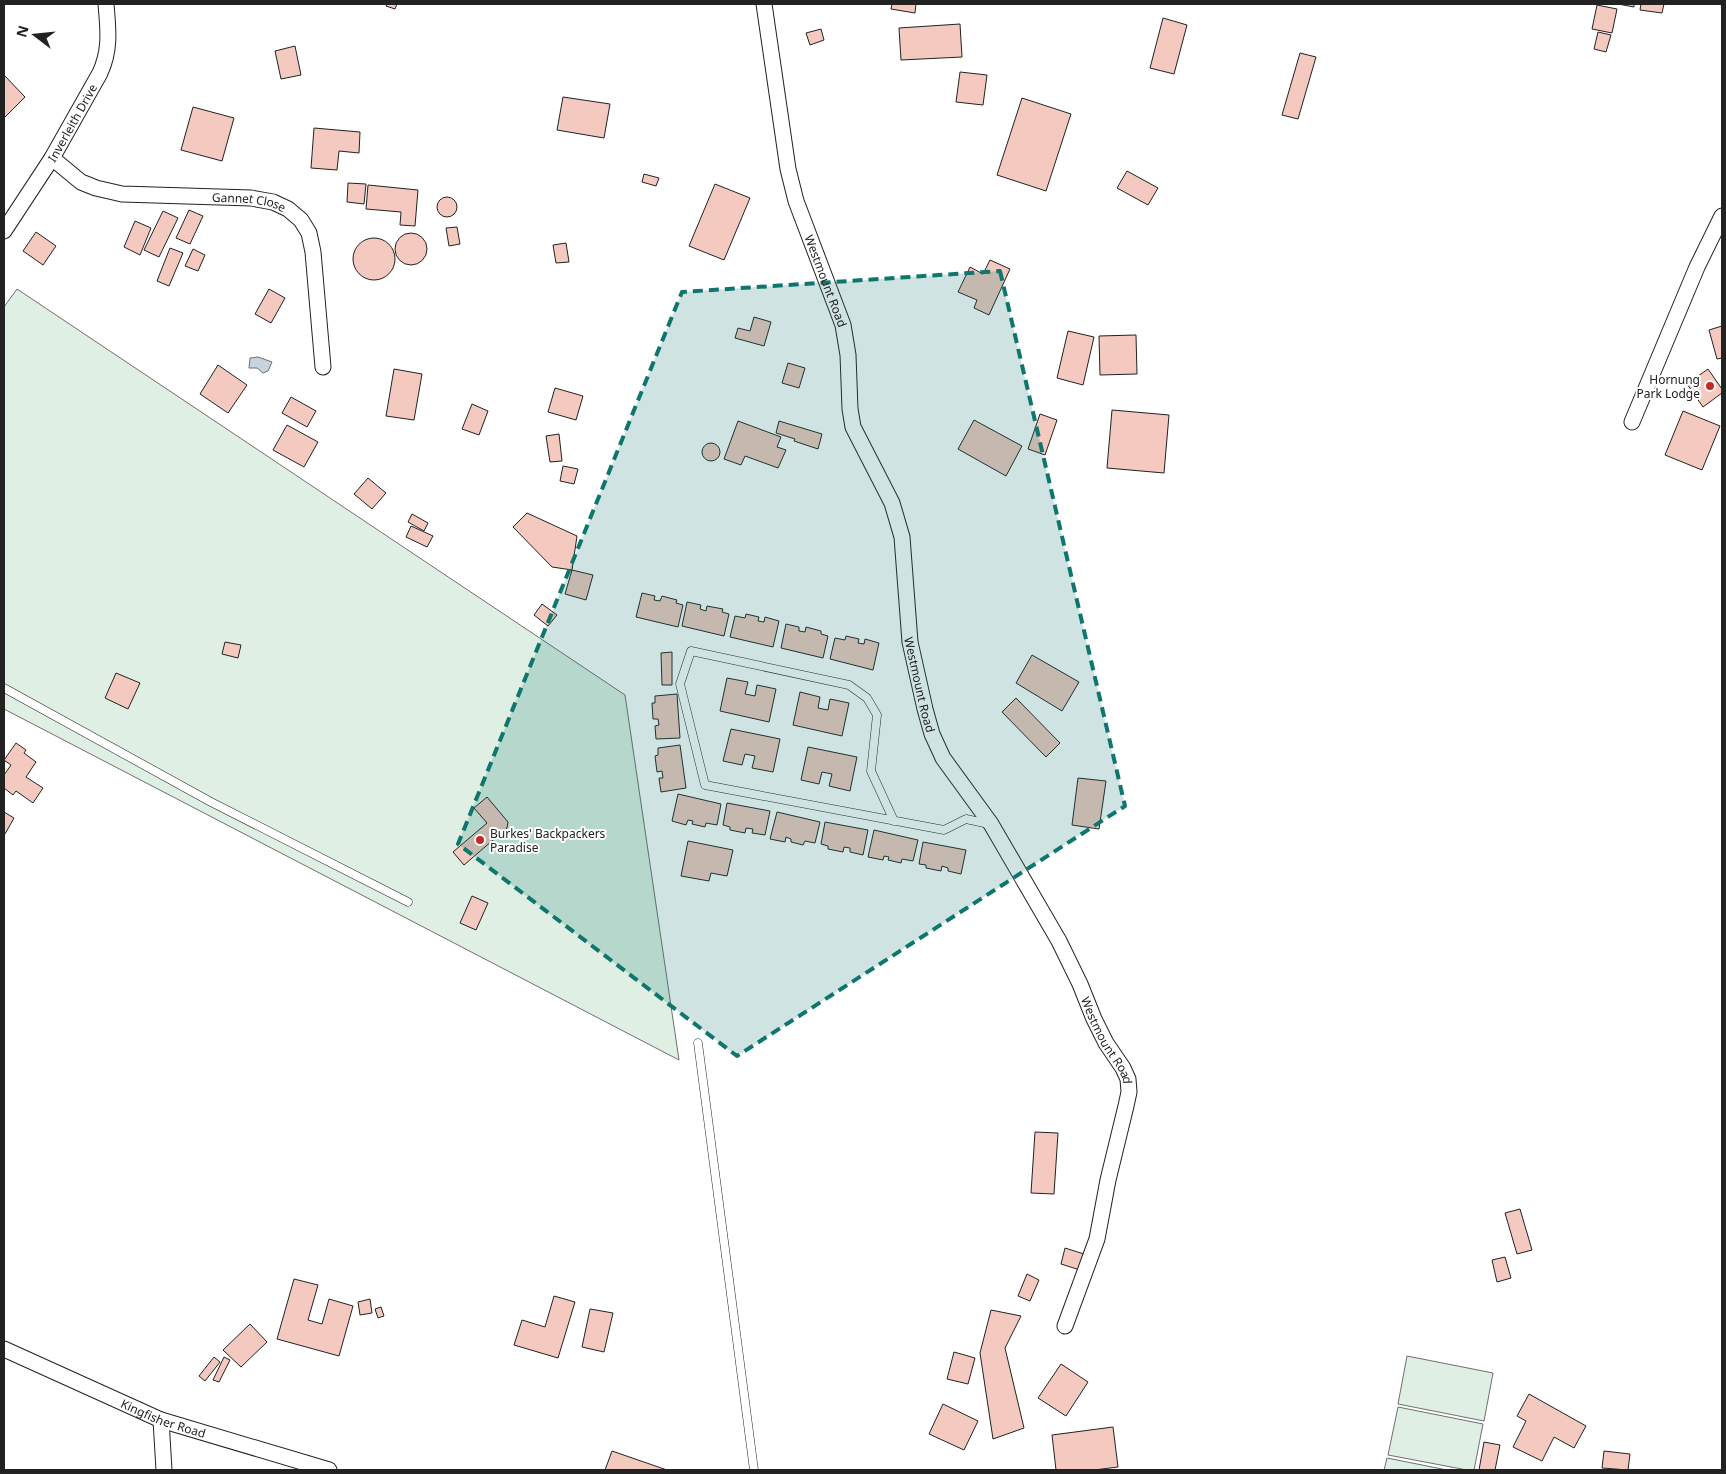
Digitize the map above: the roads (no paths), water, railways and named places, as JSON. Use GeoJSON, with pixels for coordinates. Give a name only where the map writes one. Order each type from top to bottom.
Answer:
{"type":"FeatureCollection","features":[{"type":"Feature","properties":{"kind":"street","name":"Inverleith Drive"},"geometry":{"type":"LineString","coordinates":[[4,231],[52,158],[100,73],[106,58],[108,26],[106,4]]}},
{"type":"Feature","properties":{"kind":"street","name":"Westmount Road"},"geometry":{"type":"LineString","coordinates":[[764,4],[788,169],[796,201],[843,325],[848,355],[850,409],[853,427],[892,503],[902,537],[910,642],[932,734],[943,758],[990,824],[1059,941],[1080,984],[1094,1019],[1128,1079],[1129,1092],[1108,1180],[1097,1238],[1065,1326]]}},
{"type":"Feature","properties":{"kind":"street","name":"Gannet Close"},"geometry":{"type":"LineString","coordinates":[[52,158],[81,182],[96,188],[122,194],[251,198],[272,202],[288,208],[301,220],[309,234],[313,252],[323,367]]}},
{"type":"Feature","properties":{"kind":"street"},"geometry":{"type":"LineString","coordinates":[[1632,422],[1704,252],[1722,216]]}},
{"type":"Feature","properties":{"kind":"street","name":"Kingfisher Road"},"geometry":{"type":"LineString","coordinates":[[4,1349],[161,1420],[329,1470]]}},
{"type":"Feature","properties":{"kind":"street"},"geometry":{"type":"LineString","coordinates":[[161,1420],[164,1470]]}},
{"type":"Feature","properties":{"kind":"lane"},"geometry":{"type":"LineString","coordinates":[[894,821],[871,771],[877,715],[867,698],[849,685],[692,651],[680,684],[705,785],[894,821],[944,830],[966,819],[990,824]]}},
{"type":"Feature","properties":{"kind":"lane"},"geometry":{"type":"LineString","coordinates":[[4,688],[211,802],[408,902]]}},
{"type":"Feature","properties":{"kind":"lane"},"geometry":{"type":"LineString","coordinates":[[698,1044],[754,1470]]}},
{"type":"Feature","properties":{"kind":"place","name":"Hornung Park Lodge"},"geometry":{"type":"Point","coordinates":[1710,386]}},
{"type":"Feature","properties":{"kind":"place","name":"Burkes' Backpackers Paradise"},"geometry":{"type":"Point","coordinates":[480,840]}}]}
